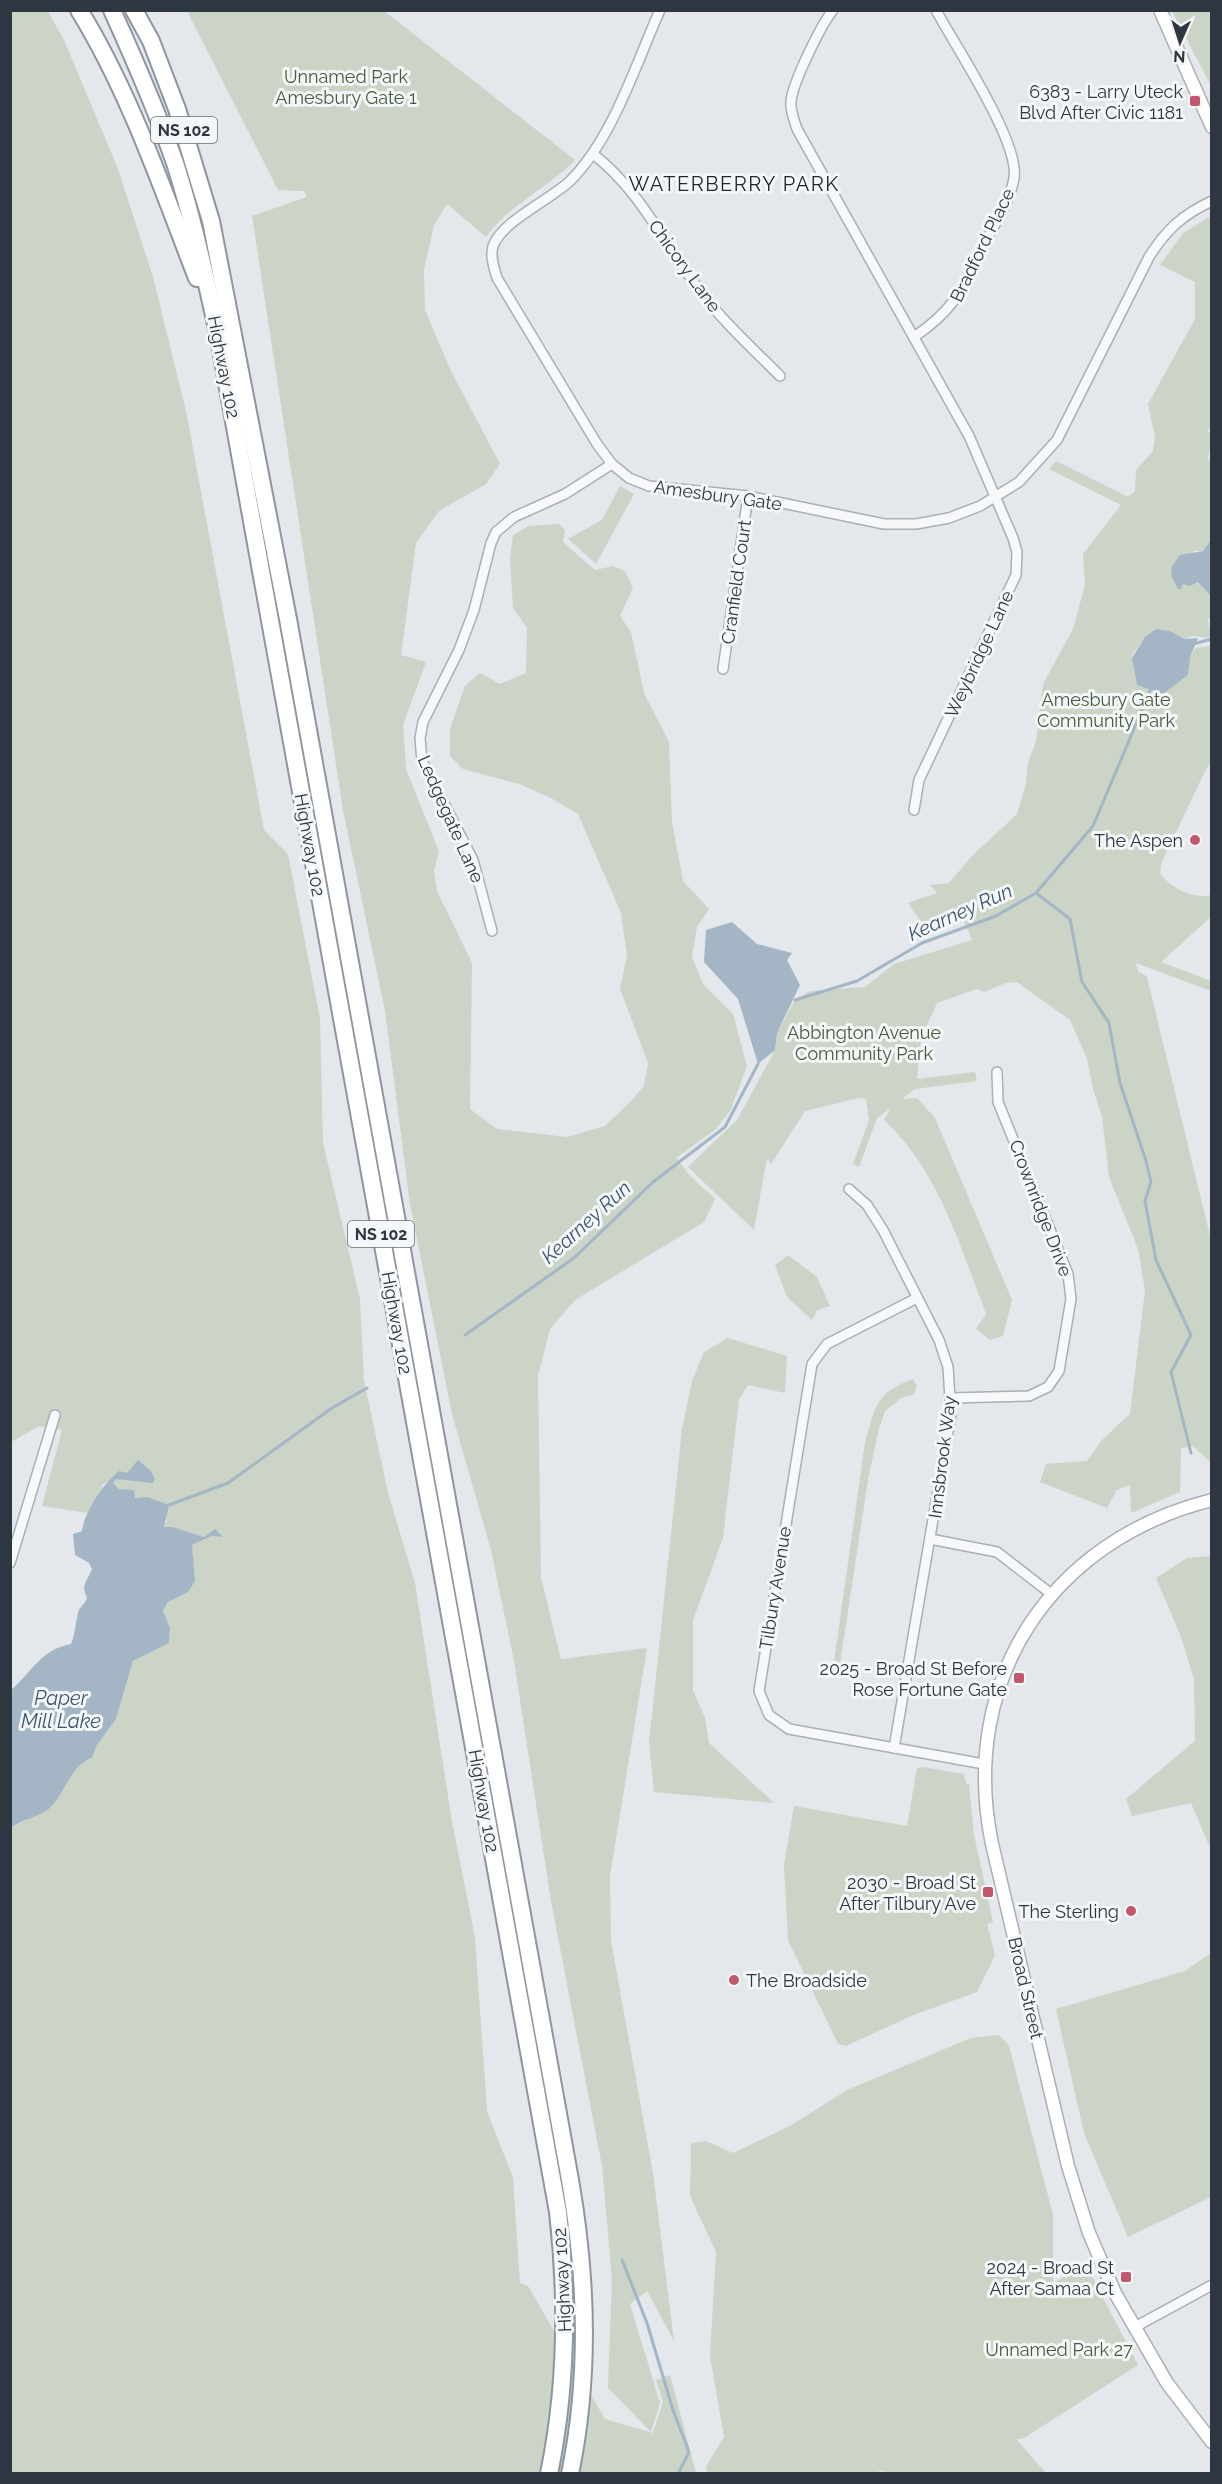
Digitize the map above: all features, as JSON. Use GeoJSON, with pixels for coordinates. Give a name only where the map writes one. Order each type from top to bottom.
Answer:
{"type":"FeatureCollection","features":[{"type":"Feature","properties":{"kind":"highway"},"geometry":{"type":"LineString","coordinates":[[79,10],[97,40],[148,152],[218,333]]}},
{"type":"Feature","properties":{"kind":"highway","name":"Highway 102"},"geometry":{"type":"LineString","coordinates":[[112,10],[154,106],[175,164],[192,221],[218,333],[558,2211],[564,2268],[564,2385],[549,2474]]}},
{"type":"Feature","properties":{"kind":"highway","name":"Highway 102"},"geometry":{"type":"LineString","coordinates":[[134,10],[151,41],[177,109],[211,221],[288,619],[579,2228],[584,2329],[579,2422],[570,2474]]}},
{"type":"Feature","properties":{"kind":"highway"},"geometry":{"type":"LineString","coordinates":[[139,10],[151,41]]}},
{"type":"Feature","properties":{"kind":"street","name":"Amesbury Gate"},"geometry":{"type":"LineString","coordinates":[[660,10],[593,154],[568,183],[499,234],[492,248],[492,262],[497,278],[612,464],[629,478],[649,486],[748,496],[884,524],[916,524],[949,518],[996,497],[1019,482],[1057,440],[1149,257],[1166,231],[1193,209],[1212,201]]}},
{"type":"Feature","properties":{"kind":"street"},"geometry":{"type":"LineString","coordinates":[[833,10],[825,20],[795,88],[791,101],[792,116],[797,129],[969,436],[996,497]]}},
{"type":"Feature","properties":{"kind":"street","name":"Bradford Place"},"geometry":{"type":"LineString","coordinates":[[914,337],[938,321],[958,297],[1008,198],[1014,178],[1014,162],[1006,136],[936,10]]}},
{"type":"Feature","properties":{"kind":"street"},"geometry":{"type":"LineString","coordinates":[[1160,10],[1212,126]]}},
{"type":"Feature","properties":{"kind":"street","name":"Chicory Lane"},"geometry":{"type":"LineString","coordinates":[[593,154],[613,169],[632,193],[697,288],[723,319],[780,376]]}},
{"type":"Feature","properties":{"kind":"street","name":"Ledgegate Lane"},"geometry":{"type":"LineString","coordinates":[[492,931],[473,860],[422,761],[420,738],[423,722],[459,650],[474,610],[491,543],[496,532],[514,517],[565,494],[612,464]]}},
{"type":"Feature","properties":{"kind":"street","name":"Cranfield Court"},"geometry":{"type":"LineString","coordinates":[[723,669],[748,496]]}},
{"type":"Feature","properties":{"kind":"street","name":"Weybridge Lane"},"geometry":{"type":"LineString","coordinates":[[914,810],[920,780],[1016,575],[1017,552],[996,497]]}},
{"type":"Feature","properties":{"kind":"street","name":"Crownridge Drive"},"geometry":{"type":"LineString","coordinates":[[951,1398],[1029,1396],[1048,1388],[1059,1371],[1071,1299],[1068,1274],[998,1102],[997,1072]]}},
{"type":"Feature","properties":{"kind":"street","name":"Innsbrook Way"},"geometry":{"type":"LineString","coordinates":[[849,1189],[867,1205],[883,1230],[944,1353],[951,1398],[930,1539],[894,1748]]}},
{"type":"Feature","properties":{"kind":"street","name":"Tilbury Avenue"},"geometry":{"type":"LineString","coordinates":[[917,1298],[828,1344],[812,1364],[759,1682],[764,1709],[782,1726],[797,1732],[984,1764]]}},
{"type":"Feature","properties":{"kind":"street"},"geometry":{"type":"LineString","coordinates":[[10,1563],[55,1415]]}},
{"type":"Feature","properties":{"kind":"street","name":"Broad Street"},"geometry":{"type":"LineString","coordinates":[[1212,1500],[1161,1515],[1135,1528],[1078,1567],[1050,1593],[1015,1649],[1004,1677],[994,1706],[984,1764],[984,1795],[992,1844],[1068,2166],[1089,2233],[1115,2293],[1167,2383],[1212,2442]]}},
{"type":"Feature","properties":{"kind":"street"},"geometry":{"type":"LineString","coordinates":[[930,1539],[997,1552],[1050,1593]]}},
{"type":"Feature","properties":{"kind":"street"},"geometry":{"type":"LineString","coordinates":[[1136,2327],[1212,2285]]}},
{"type":"Feature","properties":{"kind":"green space"},"geometry":{"type":"Polygon","coordinates":[[[47,10],[64,40],[118,169],[153,277],[186,411],[264,830],[288,854],[320,1019],[323,1143],[360,1299],[364,1380],[388,1493],[415,1583],[452,1822],[475,1938],[487,2111],[513,2178],[520,2283],[528,2286],[605,2419],[653,2433],[663,2402],[656,2380],[670,2375],[696,2473],[11,2473],[10,1828],[52,1807],[63,1785],[84,1760],[92,1758],[97,1745],[116,1719],[133,1661],[169,1643],[170,1628],[163,1612],[168,1602],[194,1581],[192,1545],[212,1536],[222,1537],[211,1532],[204,1537],[173,1527],[164,1527],[167,1520],[142,1497],[135,1498],[130,1490],[119,1489],[113,1483],[116,1479],[147,1478],[153,1475],[151,1471],[127,1474],[103,1484],[100,1494],[87,1513],[42,1506],[62,1430],[39,1426],[11,1442],[10,11],[47,10]]]}},
{"type":"Feature","properties":{"kind":"green space","name":"Unnamed Park Amesbury Gate 1"},"geometry":{"type":"Polygon","coordinates":[[[187,11],[384,11],[575,160],[505,216],[486,237],[447,204],[434,225],[424,270],[425,310],[450,369],[500,464],[486,484],[439,511],[416,543],[401,655],[426,662],[403,725],[406,769],[439,851],[434,871],[437,891],[472,963],[470,1109],[497,1129],[567,1137],[605,1126],[644,1085],[648,1063],[620,989],[627,955],[621,913],[578,814],[551,798],[519,784],[463,769],[450,756],[450,729],[465,686],[480,673],[500,684],[526,673],[527,628],[513,608],[510,559],[513,535],[529,526],[559,524],[565,530],[563,542],[595,570],[613,566],[625,571],[633,588],[620,616],[631,632],[644,693],[669,742],[672,822],[683,881],[709,909],[697,927],[692,957],[703,984],[733,1014],[747,1066],[731,1109],[716,1129],[676,1158],[690,1176],[715,1199],[704,1222],[575,1300],[550,1329],[538,1376],[541,1578],[561,1659],[647,1648],[610,1876],[611,1941],[653,2173],[674,2341],[647,2291],[630,2304],[660,2403],[651,2432],[608,2388],[612,2279],[602,2166],[551,1901],[514,1661],[491,1550],[452,1414],[410,1204],[385,1011],[343,810],[252,216],[307,197],[304,191],[278,190],[187,11]]]}},
{"type":"Feature","properties":{"kind":"green space"},"geometry":{"type":"Polygon","coordinates":[[[1172,11],[1211,11],[1211,86],[1172,11]]]}},
{"type":"Feature","properties":{"kind":"green space"},"geometry":{"type":"Polygon","coordinates":[[[1211,216],[1212,426],[1207,431],[1212,434],[1208,458],[1212,468],[1211,540],[1203,551],[1193,551],[1183,584],[1198,582],[1211,596],[1211,619],[1208,618],[1211,638],[1193,636],[1185,639],[1170,631],[1148,634],[1132,655],[1137,685],[1165,693],[1171,686],[1184,679],[1195,648],[1211,646],[1211,763],[1206,769],[1161,864],[1160,874],[1183,892],[1197,896],[1211,895],[1211,917],[1161,962],[1211,981],[1211,991],[1136,963],[1138,971],[1147,977],[1211,1240],[1211,1463],[1193,1446],[1181,1448],[1180,1492],[1131,1513],[1130,1485],[1117,1490],[1107,1508],[1040,1482],[1046,1464],[1087,1461],[1102,1440],[1130,1414],[1145,1290],[1138,1249],[1109,1177],[1102,1117],[1087,1059],[1070,1020],[1017,982],[1006,983],[984,992],[977,989],[937,1003],[921,1039],[917,1079],[975,1072],[977,1081],[915,1089],[902,1099],[917,1098],[935,1118],[1012,1300],[1003,1336],[990,1340],[976,1329],[986,1314],[957,1236],[934,1186],[919,1162],[884,1120],[891,1108],[877,1118],[859,1167],[853,1164],[869,1120],[866,1099],[859,1098],[805,1111],[771,1164],[768,1159],[766,1163],[754,1230],[688,1167],[737,1120],[775,1050],[777,1033],[795,1000],[810,991],[865,987],[894,964],[972,940],[963,919],[922,924],[908,903],[937,893],[930,885],[949,883],[973,855],[1017,814],[1026,783],[1028,762],[1036,742],[1043,684],[1073,629],[1085,585],[1083,554],[1121,505],[1049,469],[1056,461],[1128,497],[1135,491],[1136,470],[1153,451],[1155,437],[1148,404],[1195,319],[1195,282],[1160,265],[1183,233],[1211,216]]]}},
{"type":"Feature","properties":{"kind":"green space"},"geometry":{"type":"Polygon","coordinates":[[[620,486],[634,494],[596,564],[568,539],[602,520],[620,486]]]}},
{"type":"Feature","properties":{"kind":"green space"},"geometry":{"type":"Polygon","coordinates":[[[788,1255],[817,1277],[830,1306],[817,1310],[812,1320],[787,1297],[775,1265],[788,1255]]]}},
{"type":"Feature","properties":{"kind":"green space"},"geometry":{"type":"Polygon","coordinates":[[[728,1338],[787,1356],[785,1393],[748,1385],[739,1399],[723,1538],[693,1620],[693,1690],[705,1718],[709,1743],[774,1803],[654,1792],[649,1743],[682,1429],[692,1381],[704,1352],[728,1338]]]}},
{"type":"Feature","properties":{"kind":"green space"},"geometry":{"type":"Polygon","coordinates":[[[913,1379],[917,1386],[914,1394],[901,1398],[885,1411],[878,1432],[868,1480],[839,1670],[833,1669],[868,1430],[875,1410],[884,1395],[891,1389],[913,1379]]]}},
{"type":"Feature","properties":{"kind":"green space"},"geometry":{"type":"Polygon","coordinates":[[[1212,1556],[1211,1850],[1191,1803],[1132,1816],[1126,1799],[1195,1741],[1194,1679],[1180,1634],[1156,1578],[1187,1558],[1212,1556]]]}},
{"type":"Feature","properties":{"kind":"green space"},"geometry":{"type":"Polygon","coordinates":[[[917,1768],[964,1774],[966,1784],[969,1784],[974,1835],[993,1922],[987,1924],[995,1955],[977,1992],[911,2016],[846,2046],[838,2044],[788,1940],[784,1865],[794,1806],[907,1826],[917,1768]]]}},
{"type":"Feature","properties":{"kind":"green space"},"geometry":{"type":"Polygon","coordinates":[[[1211,1953],[1211,2197],[1128,2237],[1084,2133],[1056,2009],[1185,1971],[1211,1953]]]}},
{"type":"Feature","properties":{"kind":"green space","name":"Unnamed Park 27"},"geometry":{"type":"Polygon","coordinates":[[[999,2035],[1009,2046],[1053,2215],[1053,2284],[1085,2263],[1138,2365],[1024,2438],[1016,2439],[1046,2473],[902,2474],[879,2471],[876,2474],[708,2473],[706,2467],[724,2437],[710,2356],[716,2252],[690,2196],[691,2143],[706,2141],[733,2153],[790,2126],[847,2090],[971,2038],[999,2035]]]}},
{"type":"Feature","properties":{"kind":"water"},"geometry":{"type":"Polygon","coordinates":[[[1211,540],[1211,596],[1198,582],[1190,586],[1183,584],[1181,589],[1178,589],[1171,575],[1172,566],[1180,555],[1203,551],[1211,540]]]}},
{"type":"Feature","properties":{"kind":"water"},"geometry":{"type":"Polygon","coordinates":[[[1156,629],[1170,631],[1185,639],[1198,638],[1190,657],[1188,675],[1163,694],[1137,685],[1132,658],[1145,637],[1156,629]]]}},
{"type":"Feature","properties":{"kind":"water"},"geometry":{"type":"Polygon","coordinates":[[[732,922],[757,944],[792,953],[787,960],[800,985],[777,1033],[775,1050],[758,1064],[738,999],[704,962],[706,930],[732,922]]]}},
{"type":"Feature","properties":{"kind":"water","name":"Paper Mill Lake"},"geometry":{"type":"Polygon","coordinates":[[[138,1460],[151,1471],[155,1479],[153,1483],[116,1479],[113,1483],[119,1489],[134,1490],[135,1498],[147,1497],[169,1505],[164,1527],[173,1527],[204,1537],[215,1529],[223,1537],[212,1536],[192,1545],[195,1581],[188,1592],[168,1602],[163,1611],[170,1628],[169,1643],[133,1661],[116,1719],[97,1745],[92,1758],[78,1767],[50,1808],[11,1828],[11,1690],[44,1656],[71,1644],[79,1610],[87,1598],[84,1585],[92,1569],[89,1563],[75,1555],[73,1534],[82,1531],[91,1506],[107,1482],[119,1471],[127,1473],[138,1460]]]}},
{"type":"Feature","properties":{"kind":"waterway","name":"Kearney Run"},"geometry":{"type":"LineString","coordinates":[[1193,644],[1212,639]]}},
{"type":"Feature","properties":{"kind":"waterway","name":"Kearney Run"},"geometry":{"type":"LineString","coordinates":[[795,1000],[857,981],[922,943],[996,916],[1036,893],[1093,826],[1152,686]]}},
{"type":"Feature","properties":{"kind":"waterway"},"geometry":{"type":"LineString","coordinates":[[1036,893],[1070,919],[1082,982],[1109,1023],[1120,1083],[1151,1182],[1145,1201],[1156,1260],[1191,1335],[1171,1372],[1191,1453]]}},
{"type":"Feature","properties":{"kind":"waterway","name":"Kearney Run"},"geometry":{"type":"LineString","coordinates":[[465,1335],[574,1258],[653,1182],[725,1127],[758,1064]]}},
{"type":"Feature","properties":{"kind":"waterway","name":"Kearney Run"},"geometry":{"type":"LineString","coordinates":[[169,1505],[228,1483],[332,1408],[367,1388]]}},
{"type":"Feature","properties":{"kind":"waterway"},"geometry":{"type":"LineString","coordinates":[[622,2260],[647,2323],[673,2410],[689,2452],[678,2474]]}},
{"type":"Feature","properties":{"kind":"place","name":"6383 - Larry Uteck Blvd After Civic 1181"},"geometry":{"type":"Point","coordinates":[1195,101]}},
{"type":"Feature","properties":{"kind":"place","name":"The Aspen"},"geometry":{"type":"Point","coordinates":[1195,840]}},
{"type":"Feature","properties":{"kind":"place","name":"2025 - Broad St Before Rose Fortune Gate"},"geometry":{"type":"Point","coordinates":[1019,1678]}},
{"type":"Feature","properties":{"kind":"place","name":"2030 - Broad St After Tilbury Ave"},"geometry":{"type":"Point","coordinates":[988,1892]}},
{"type":"Feature","properties":{"kind":"place","name":"The Sterling"},"geometry":{"type":"Point","coordinates":[1131,1911]}},
{"type":"Feature","properties":{"kind":"place","name":"The Broadside"},"geometry":{"type":"Point","coordinates":[734,1980]}},
{"type":"Feature","properties":{"kind":"place","name":"2024 - Broad St After Samaa Ct"},"geometry":{"type":"Point","coordinates":[1126,2277]}},
{"type":"Feature","properties":{"kind":"district","name":"WATERBERRY PARK"},"geometry":{"type":"Point","coordinates":[734,184]}},
{"type":"Feature","properties":{"kind":"park label","name":"Amesbury Gate Community Park"},"geometry":{"type":"Point","coordinates":[1106,709]}},
{"type":"Feature","properties":{"kind":"park label","name":"Abbington Avenue Community Park"},"geometry":{"type":"Point","coordinates":[864,1042]}}]}
